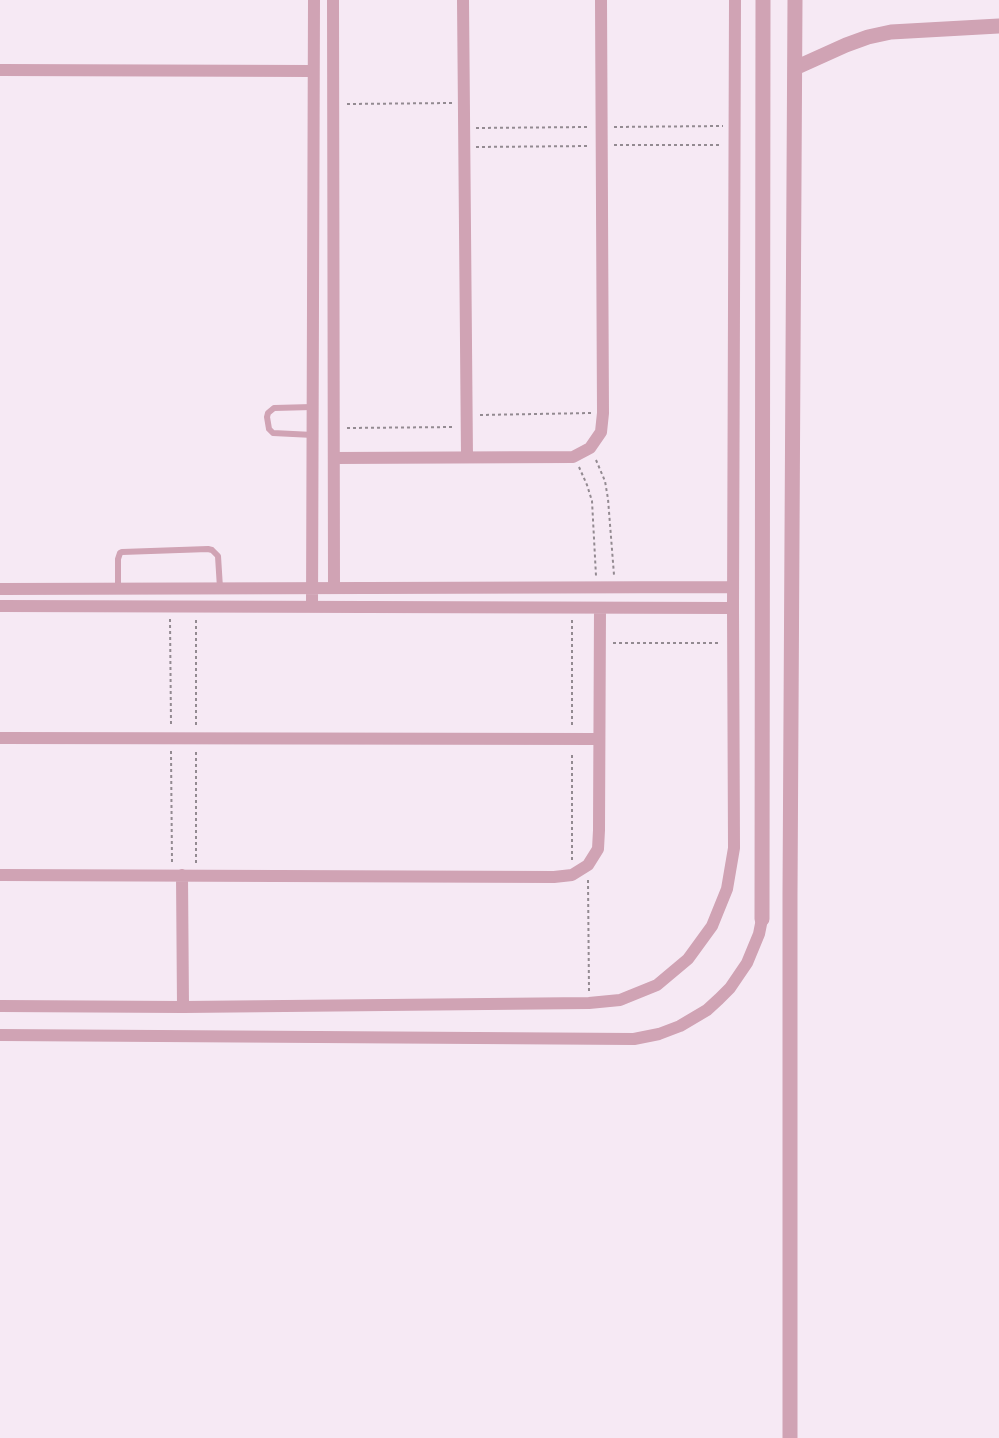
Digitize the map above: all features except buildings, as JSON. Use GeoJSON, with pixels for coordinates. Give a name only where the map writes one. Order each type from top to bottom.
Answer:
{"type":"FeatureCollection","features":[{"type":"Feature","properties":{"kind":"street"},"geometry":{"type":"LineString","coordinates":[[312,607],[314,0]]}},
{"type":"Feature","properties":{"kind":"street"},"geometry":{"type":"LineString","coordinates":[[333,0],[334,588]]}},
{"type":"Feature","properties":{"kind":"street"},"geometry":{"type":"LineString","coordinates":[[463,0],[468,457]]}},
{"type":"Feature","properties":{"kind":"street"},"geometry":{"type":"LineString","coordinates":[[334,458],[573,457],[590,448],[601,432],[603,413],[601,0]]}},
{"type":"Feature","properties":{"kind":"street"},"geometry":{"type":"LineString","coordinates":[[0,1006],[183,1007],[589,1003],[620,1000],[657,985],[688,959],[712,926],[727,889],[734,848],[735,0]]}},
{"type":"Feature","properties":{"kind":"street"},"geometry":{"type":"LineString","coordinates":[[0,1035],[634,1040],[680,1026],[694,1018],[719,999],[735,982],[747,963],[759,934],[762,919],[763,0]]}},
{"type":"Feature","properties":{"kind":"street"},"geometry":{"type":"LineString","coordinates":[[790,1438],[790,918],[795,0]]}},
{"type":"Feature","properties":{"kind":"street"},"geometry":{"type":"LineString","coordinates":[[795,68],[846,45],[891,32],[999,26]]}},
{"type":"Feature","properties":{"kind":"street"},"geometry":{"type":"LineString","coordinates":[[0,70],[314,71]]}},
{"type":"Feature","properties":{"kind":"street"},"geometry":{"type":"LineString","coordinates":[[0,589],[733,587]]}},
{"type":"Feature","properties":{"kind":"street"},"geometry":{"type":"LineString","coordinates":[[0,606],[733,608]]}},
{"type":"Feature","properties":{"kind":"street"},"geometry":{"type":"LineString","coordinates":[[0,875],[554,877],[572,875],[588,865],[598,849],[600,608]]}},
{"type":"Feature","properties":{"kind":"street"},"geometry":{"type":"LineString","coordinates":[[0,738],[599,739]]}},
{"type":"Feature","properties":{"kind":"street"},"geometry":{"type":"LineString","coordinates":[[182,875],[183,1007]]}},
{"type":"Feature","properties":{"kind":"lane"},"geometry":{"type":"LineString","coordinates":[[313,407],[274,408],[267,417],[269,429],[273,433],[313,435]]}},
{"type":"Feature","properties":{"kind":"lane"},"geometry":{"type":"LineString","coordinates":[[118,589],[118,559],[122,552],[208,549],[218,556],[220,588]]}},
{"type":"Feature","properties":{"kind":"path"},"geometry":{"type":"LineString","coordinates":[[333,105],[464,102]]}},
{"type":"Feature","properties":{"kind":"path"},"geometry":{"type":"LineString","coordinates":[[334,428],[603,413]]}},
{"type":"Feature","properties":{"kind":"path"},"geometry":{"type":"LineString","coordinates":[[590,448],[602,473],[608,499],[615,587]]}},
{"type":"Feature","properties":{"kind":"path"},"geometry":{"type":"LineString","coordinates":[[573,457],[592,501],[597,587]]}},
{"type":"Feature","properties":{"kind":"path"},"geometry":{"type":"LineString","coordinates":[[600,643],[733,643]]}},
{"type":"Feature","properties":{"kind":"path"},"geometry":{"type":"LineString","coordinates":[[588,865],[589,1003]]}}]}
